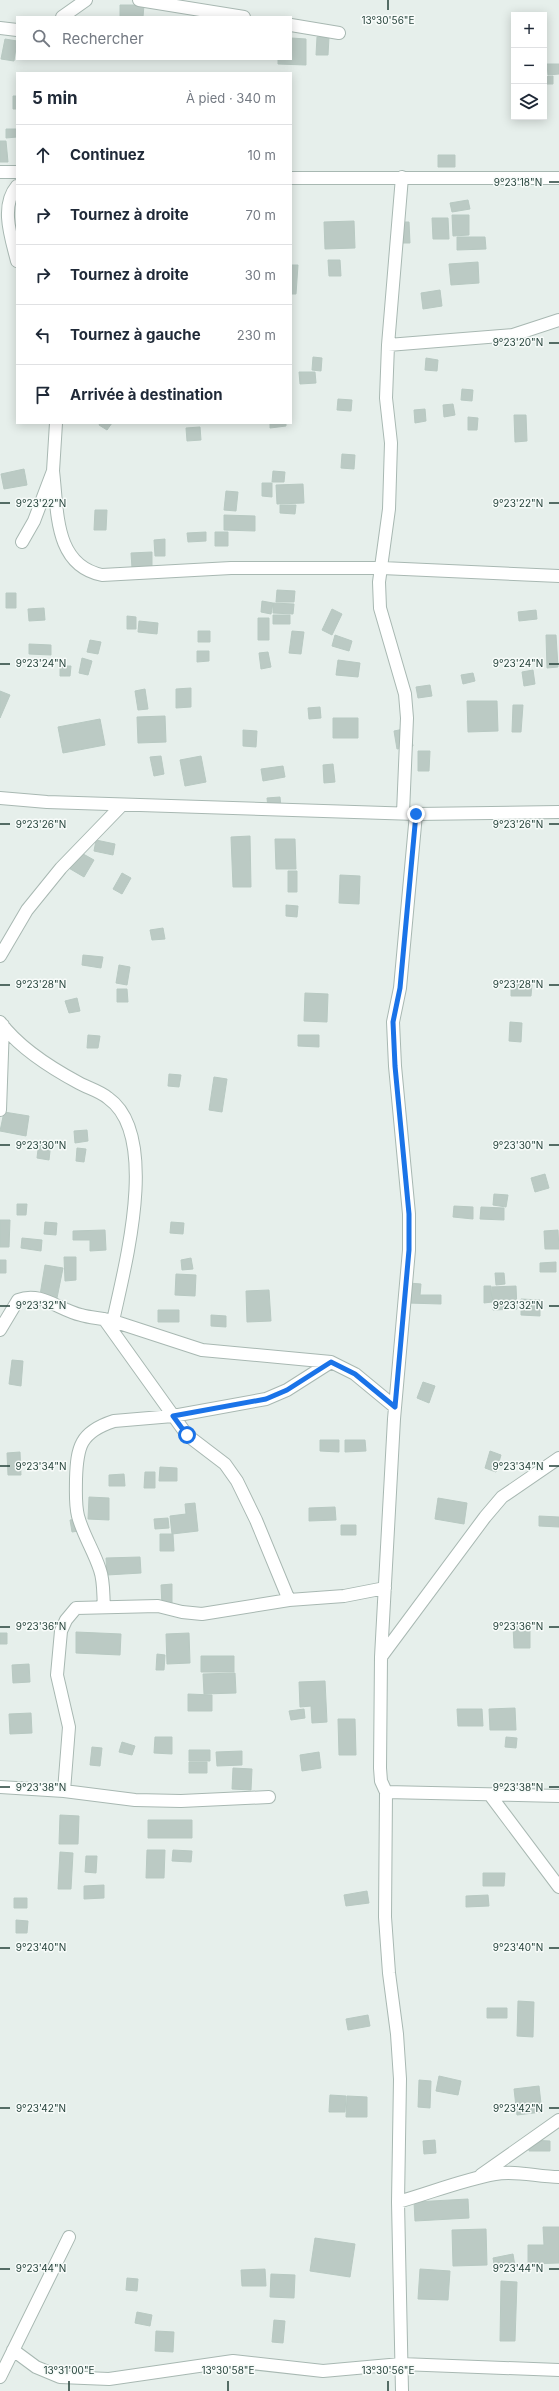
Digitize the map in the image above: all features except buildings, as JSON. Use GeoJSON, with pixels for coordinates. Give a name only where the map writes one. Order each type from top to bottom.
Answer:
{"type":"FeatureCollection","features":[{"type":"Feature","properties":{"kind":"street"},"geometry":{"type":"LineString","coordinates":[[63,16],[86,0]]}},
{"type":"Feature","properties":{"kind":"street"},"geometry":{"type":"LineString","coordinates":[[139,0],[238,16]]}},
{"type":"Feature","properties":{"kind":"street"},"geometry":{"type":"LineString","coordinates":[[292,25],[339,33]]}},
{"type":"Feature","properties":{"kind":"street"},"geometry":{"type":"LineString","coordinates":[[0,28],[16,30]]}},
{"type":"Feature","properties":{"kind":"street"},"geometry":{"type":"LineString","coordinates":[[0,172],[16,172]]}},
{"type":"Feature","properties":{"kind":"street"},"geometry":{"type":"LineString","coordinates":[[402,177],[388,346],[386,398],[391,443],[391,473],[382,568],[379,582],[380,608],[406,694],[407,718],[403,813]]}},
{"type":"Feature","properties":{"kind":"street"},"geometry":{"type":"LineString","coordinates":[[292,178],[559,178]]}},
{"type":"Feature","properties":{"kind":"street"},"geometry":{"type":"LineString","coordinates":[[16,188],[7,201],[6,213],[16,257]]}},
{"type":"Feature","properties":{"kind":"street"},"geometry":{"type":"LineString","coordinates":[[388,346],[513,335],[559,320]]}},
{"type":"Feature","properties":{"kind":"street"},"geometry":{"type":"LineString","coordinates":[[56,424],[53,471],[62,536],[67,552],[78,565],[89,573],[102,575],[231,568],[382,568],[559,576]]}},
{"type":"Feature","properties":{"kind":"street"},"geometry":{"type":"LineString","coordinates":[[22,542],[34,521],[53,471]]}},
{"type":"Feature","properties":{"kind":"street"},"geometry":{"type":"LineString","coordinates":[[0,798],[47,802],[122,805],[416,814],[559,812]]}},
{"type":"Feature","properties":{"kind":"street"},"geometry":{"type":"LineString","coordinates":[[0,956],[27,910],[62,868],[122,805]]}},
{"type":"Feature","properties":{"kind":"street"},"geometry":{"type":"LineString","coordinates":[[402,2391],[398,2202],[400,2079],[397,2034],[388,1973],[385,1917],[386,1792],[381,1781],[380,1768],[381,1657],[395,1407],[409,1250],[409,1214],[395,1066],[393,1022],[400,988],[416,814]]}},
{"type":"Feature","properties":{"kind":"street"},"geometry":{"type":"LineString","coordinates":[[0,1110],[1,1023]]}},
{"type":"Feature","properties":{"kind":"street"},"geometry":{"type":"LineString","coordinates":[[1,1023],[34,1054],[68,1077],[108,1098],[118,1107],[134,1140],[134,1219],[109,1320],[187,1435],[225,1464],[237,1481],[256,1520],[289,1600]]}},
{"type":"Feature","properties":{"kind":"street"},"geometry":{"type":"LineString","coordinates":[[0,1330],[18,1300],[30,1297],[39,1298],[79,1315],[109,1320],[202,1350],[331,1362],[355,1374],[395,1407]]}},
{"type":"Feature","properties":{"kind":"street"},"geometry":{"type":"LineString","coordinates":[[104,1607],[100,1568],[78,1515],[76,1490],[79,1447],[92,1432],[114,1420],[173,1416],[266,1399],[287,1390],[331,1362]]}},
{"type":"Feature","properties":{"kind":"street"},"geometry":{"type":"LineString","coordinates":[[381,1657],[489,1512],[502,1497],[559,1458]]}},
{"type":"Feature","properties":{"kind":"street"},"geometry":{"type":"LineString","coordinates":[[64,1791],[70,1727],[57,1675],[62,1631],[66,1620],[76,1608],[158,1606],[182,1612],[202,1614],[289,1600],[344,1596],[385,1588]]}},
{"type":"Feature","properties":{"kind":"street"},"geometry":{"type":"LineString","coordinates":[[0,1787],[64,1791],[135,1800],[181,1801],[269,1797]]}},
{"type":"Feature","properties":{"kind":"street"},"geometry":{"type":"LineString","coordinates":[[386,1792],[559,1796]]}},
{"type":"Feature","properties":{"kind":"street"},"geometry":{"type":"LineString","coordinates":[[490,1795],[559,1887]]}},
{"type":"Feature","properties":{"kind":"street"},"geometry":{"type":"LineString","coordinates":[[474,2180],[559,2120]]}},
{"type":"Feature","properties":{"kind":"street"},"geometry":{"type":"LineString","coordinates":[[398,2202],[496,2174],[516,2173],[539,2177],[559,2177]]}},
{"type":"Feature","properties":{"kind":"street"},"geometry":{"type":"LineString","coordinates":[[2,2370],[70,2237]]}},
{"type":"Feature","properties":{"kind":"street"},"geometry":{"type":"LineString","coordinates":[[13,2350],[36,2367],[60,2377],[108,2379],[233,2361],[323,2371],[402,2364],[559,2370]]}},
{"type":"Feature","properties":{"kind":"route"},"geometry":{"type":"LineString","coordinates":[[187,1435],[173,1416],[266,1399],[287,1390],[331,1362],[355,1374],[395,1407],[409,1250],[409,1214],[395,1066],[393,1022],[400,988],[416,814]]}}]}
